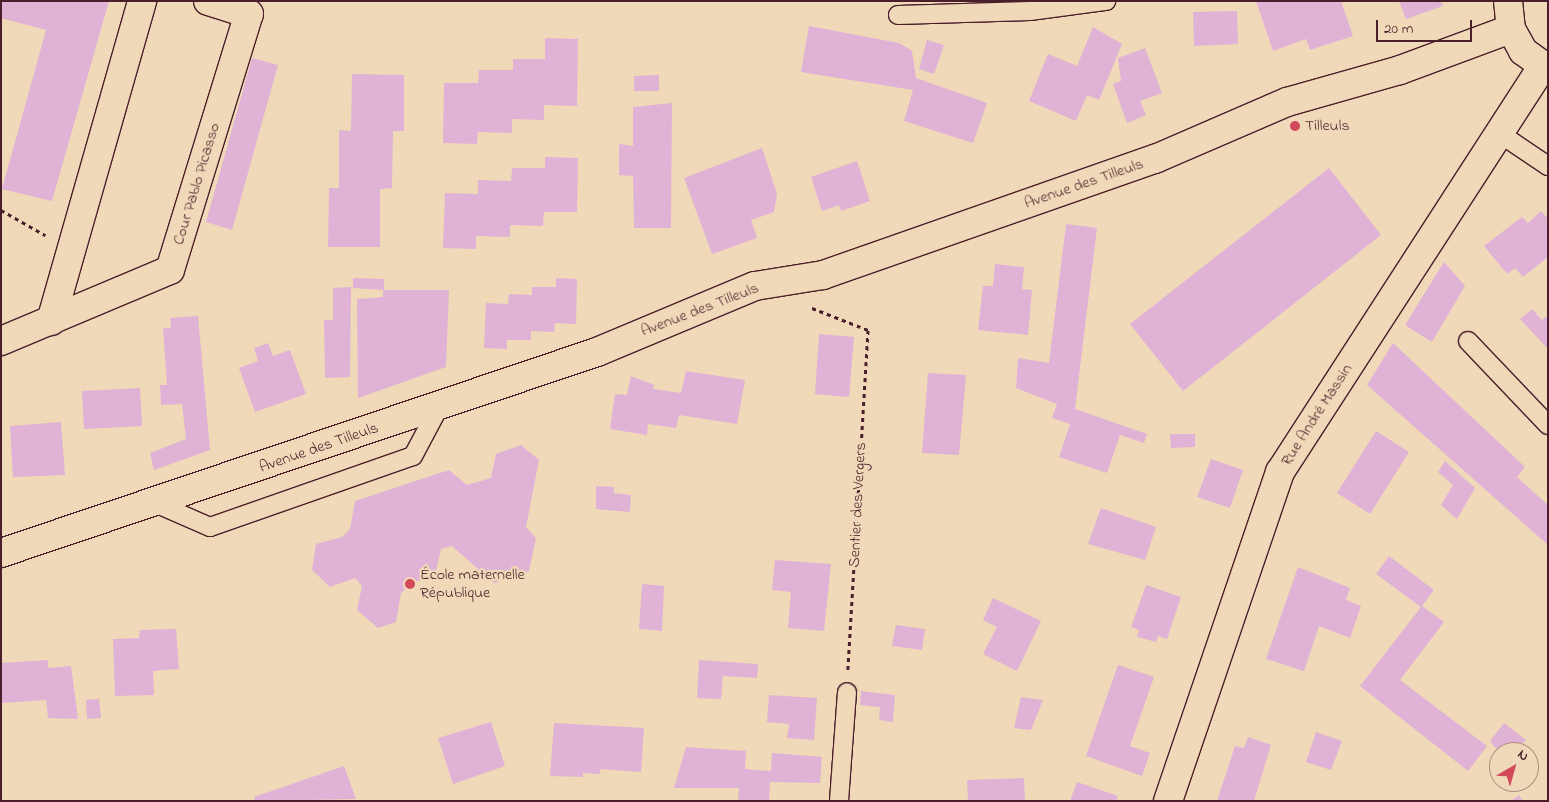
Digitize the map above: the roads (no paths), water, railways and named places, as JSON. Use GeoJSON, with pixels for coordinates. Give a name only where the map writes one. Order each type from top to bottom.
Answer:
{"type":"FeatureCollection","features":[{"type":"Feature","properties":{"kind":"street"},"geometry":{"type":"LineString","coordinates":[[51,320],[142,1]]}},
{"type":"Feature","properties":{"kind":"street","name":"Cour Pablo Picasso"},"geometry":{"type":"LineString","coordinates":[[1,341],[170,270],[249,14],[208,1]]}},
{"type":"Feature","properties":{"kind":"street"},"geometry":{"type":"LineString","coordinates":[[1508,1],[1511,30],[1523,51],[1545,68]]}},
{"type":"Feature","properties":{"kind":"street","name":"Avenue des Tilleuls"},"geometry":{"type":"LineString","coordinates":[[1,553],[155,503],[597,352],[755,286],[823,275],[1155,159],[1288,102],[1400,70],[1511,30]]}},
{"type":"Feature","properties":{"kind":"street","name":"Rue André Massin"},"geometry":{"type":"LineString","coordinates":[[1168,801],[1280,472],[1499,133],[1545,68]]}},
{"type":"Feature","properties":{"kind":"lane"},"geometry":{"type":"LineString","coordinates":[[898,15],[1030,10],[1106,1]]}},
{"type":"Feature","properties":{"kind":"lane"},"geometry":{"type":"LineString","coordinates":[[1499,133],[1548,166]]}},
{"type":"Feature","properties":{"kind":"lane"},"geometry":{"type":"LineString","coordinates":[[1468,341],[1548,425]]}},
{"type":"Feature","properties":{"kind":"lane"},"geometry":{"type":"LineString","coordinates":[[155,503],[210,527],[412,456],[439,407]]}},
{"type":"Feature","properties":{"kind":"lane"},"geometry":{"type":"LineString","coordinates":[[838,801],[847,692]]}},
{"type":"Feature","properties":{"kind":"place","name":"Tilleuls"},"geometry":{"type":"Point","coordinates":[1295,126]}},
{"type":"Feature","properties":{"kind":"place","name":"École maternelle République"},"geometry":{"type":"Point","coordinates":[410,584]}}]}
